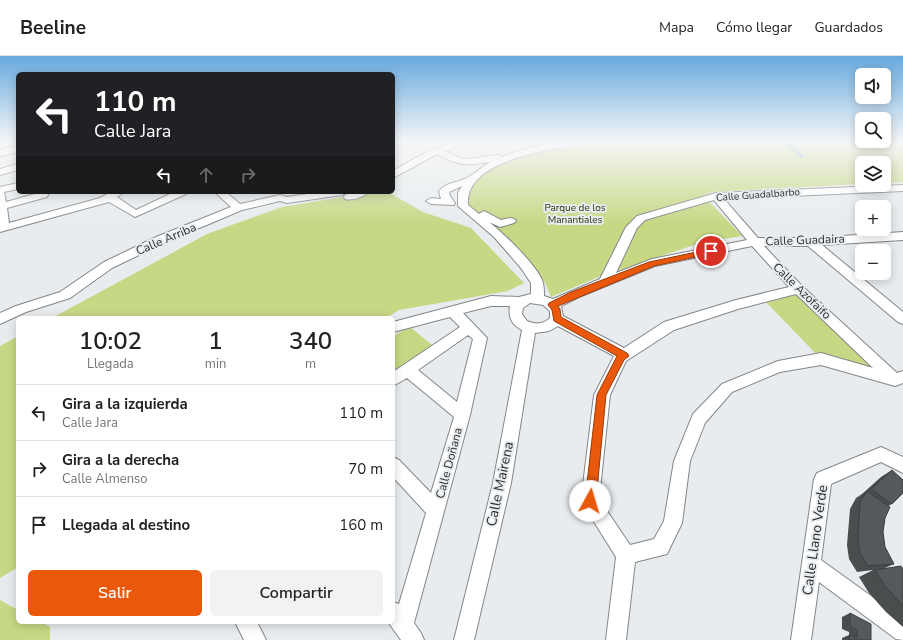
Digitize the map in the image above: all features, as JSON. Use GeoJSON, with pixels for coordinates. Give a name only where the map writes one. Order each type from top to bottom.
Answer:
{"type":"FeatureCollection","features":[{"type":"Feature","properties":{"kind":"street"},"geometry":{"type":"LineString","coordinates":[[0,172],[10,169]]}},
{"type":"Feature","properties":{"kind":"street"},"geometry":{"type":"LineString","coordinates":[[485,169],[465,187],[462,196],[463,206],[498,235],[525,265],[537,283],[538,299]]}},
{"type":"Feature","properties":{"kind":"street"},"geometry":{"type":"LineString","coordinates":[[431,201],[450,204],[444,191],[454,185],[474,179]]}},
{"type":"Feature","properties":{"kind":"street"},"geometry":{"type":"LineString","coordinates":[[0,190],[16,186]]}},
{"type":"Feature","properties":{"kind":"street"},"geometry":{"type":"LineString","coordinates":[[465,187],[469,202],[476,209],[500,224],[510,221]]}},
{"type":"Feature","properties":{"kind":"street","name":"Calle Guadalbarbo"},"geometry":{"type":"LineString","coordinates":[[605,282],[632,227],[641,218],[716,196],[903,188]]}},
{"type":"Feature","properties":{"kind":"street"},"geometry":{"type":"LineString","coordinates":[[0,194],[2,229],[104,200],[116,194]]}},
{"type":"Feature","properties":{"kind":"street"},"geometry":{"type":"LineString","coordinates":[[1,207],[43,194],[48,216]]}},
{"type":"Feature","properties":{"kind":"street"},"geometry":{"type":"LineString","coordinates":[[109,198],[136,214],[178,194]]}},
{"type":"Feature","properties":{"kind":"street"},"geometry":{"type":"LineString","coordinates":[[222,194],[238,208]]}},
{"type":"Feature","properties":{"kind":"street","name":"Calle Arriba"},"geometry":{"type":"LineString","coordinates":[[0,318],[21,309],[65,295],[108,265],[160,240],[238,208],[283,195],[287,200],[345,195]]}},
{"type":"Feature","properties":{"kind":"street","name":"Calle Azofaifo"},"geometry":{"type":"LineString","coordinates":[[716,196],[764,253],[798,289],[899,378]]}},
{"type":"Feature","properties":{"kind":"street"},"geometry":{"type":"LineString","coordinates":[[898,236],[903,245]]}},
{"type":"Feature","properties":{"kind":"street","name":"Calle Guadaira"},"geometry":{"type":"LineString","coordinates":[[552,305],[652,263],[756,242],[811,242],[898,236]]}},
{"type":"Feature","properties":{"kind":"street"},"geometry":{"type":"LineString","coordinates":[[811,242],[903,319]]}},
{"type":"Feature","properties":{"kind":"street"},"geometry":{"type":"LineString","coordinates":[[616,640],[626,554],[590,501],[602,395],[621,357],[669,326],[736,305],[798,289]]}},
{"type":"Feature","properties":{"kind":"street"},"geometry":{"type":"LineString","coordinates":[[526,299],[538,299],[546,301],[556,309],[557,319],[549,326],[543,328],[529,327],[523,324],[515,315],[515,310],[521,302],[526,299]]}},
{"type":"Feature","properties":{"kind":"street"},"geometry":{"type":"LineString","coordinates":[[395,326],[491,301],[521,302]]}},
{"type":"Feature","properties":{"kind":"street","name":"Calle Doñana"},"geometry":{"type":"LineString","coordinates":[[404,626],[462,416],[480,338],[452,311]]}},
{"type":"Feature","properties":{"kind":"street"},"geometry":{"type":"LineString","coordinates":[[557,319],[624,356]]}},
{"type":"Feature","properties":{"kind":"street"},"geometry":{"type":"LineString","coordinates":[[395,379],[469,327]]}},
{"type":"Feature","properties":{"kind":"street","name":"Calle Mairena"},"geometry":{"type":"LineString","coordinates":[[464,640],[502,483],[529,327]]}},
{"type":"Feature","properties":{"kind":"street"},"geometry":{"type":"LineString","coordinates":[[626,554],[660,547],[673,522],[682,461],[699,419],[727,388],[778,368],[821,359],[899,378]]}},
{"type":"Feature","properties":{"kind":"street"},"geometry":{"type":"LineString","coordinates":[[408,370],[462,416]]}},
{"type":"Feature","properties":{"kind":"street","name":"Calle Llano Verde"},"geometry":{"type":"LineString","coordinates":[[801,640],[824,478],[881,454],[903,465]]}},
{"type":"Feature","properties":{"kind":"street"},"geometry":{"type":"LineString","coordinates":[[395,467],[436,511]]}},
{"type":"Feature","properties":{"kind":"street"},"geometry":{"type":"LineString","coordinates":[[812,565],[903,632]]}},
{"type":"Feature","properties":{"kind":"street"},"geometry":{"type":"LineString","coordinates":[[246,624],[256,640]]}},
{"type":"Feature","properties":{"kind":"green space","name":"Parque de los Manantiales"},"geometry":{"type":"Polygon","coordinates":[[[487,169],[855,169],[855,184],[713,192],[703,195],[742,236],[703,242],[596,278],[551,297],[545,283],[505,237],[466,206],[471,184],[487,169]]]}},
{"type":"Feature","properties":{"kind":"green space","name":"Parque de los Manantiales"},"geometry":{"type":"Polygon","coordinates":[[[891,169],[903,169],[903,182],[891,183],[891,169]]]}},
{"type":"Feature","properties":{"kind":"green space"},"geometry":{"type":"Polygon","coordinates":[[[361,194],[392,194],[423,212],[471,228],[524,283],[508,291],[399,310],[389,316],[56,316],[207,234],[282,207],[361,194]]]}},
{"type":"Feature","properties":{"kind":"green space"},"geometry":{"type":"Polygon","coordinates":[[[798,289],[895,380],[821,359],[762,298],[798,289]]]}},
{"type":"Feature","properties":{"kind":"green space"},"geometry":{"type":"Polygon","coordinates":[[[409,326],[433,346],[395,373],[395,336],[409,326]]]}},
{"type":"Feature","properties":{"kind":"green space"},"geometry":{"type":"Polygon","coordinates":[[[16,337],[16,568],[0,578],[0,346],[16,337]]]}},
{"type":"Feature","properties":{"kind":"green space"},"geometry":{"type":"Polygon","coordinates":[[[0,600],[16,609],[16,624],[45,624],[50,627],[50,640],[0,640],[0,600]]]}},
{"type":"Feature","properties":{"kind":"building"},"geometry":{"type":"Polygon","coordinates":[[[892,470],[903,480],[903,493],[892,504],[871,489],[892,470]]]}},
{"type":"Feature","properties":{"kind":"building"},"geometry":{"type":"Polygon","coordinates":[[[867,491],[890,507],[885,518],[883,532],[885,547],[894,564],[868,566],[860,553],[858,539],[860,502],[867,491]]]}},
{"type":"Feature","properties":{"kind":"building"},"geometry":{"type":"Polygon","coordinates":[[[901,566],[903,569],[903,606],[885,586],[875,570],[901,566]]]}},
{"type":"Feature","properties":{"kind":"building"},"geometry":{"type":"Polygon","coordinates":[[[850,613],[871,624],[871,640],[849,640],[850,635],[857,638],[857,630],[850,626],[850,613]]]}},
{"type":"Feature","properties":{"kind":"route"},"geometry":{"type":"LineString","coordinates":[[590,501],[602,395],[621,357],[624,356],[557,319],[556,309],[552,305],[574,294],[652,263],[711,251]]}}]}
